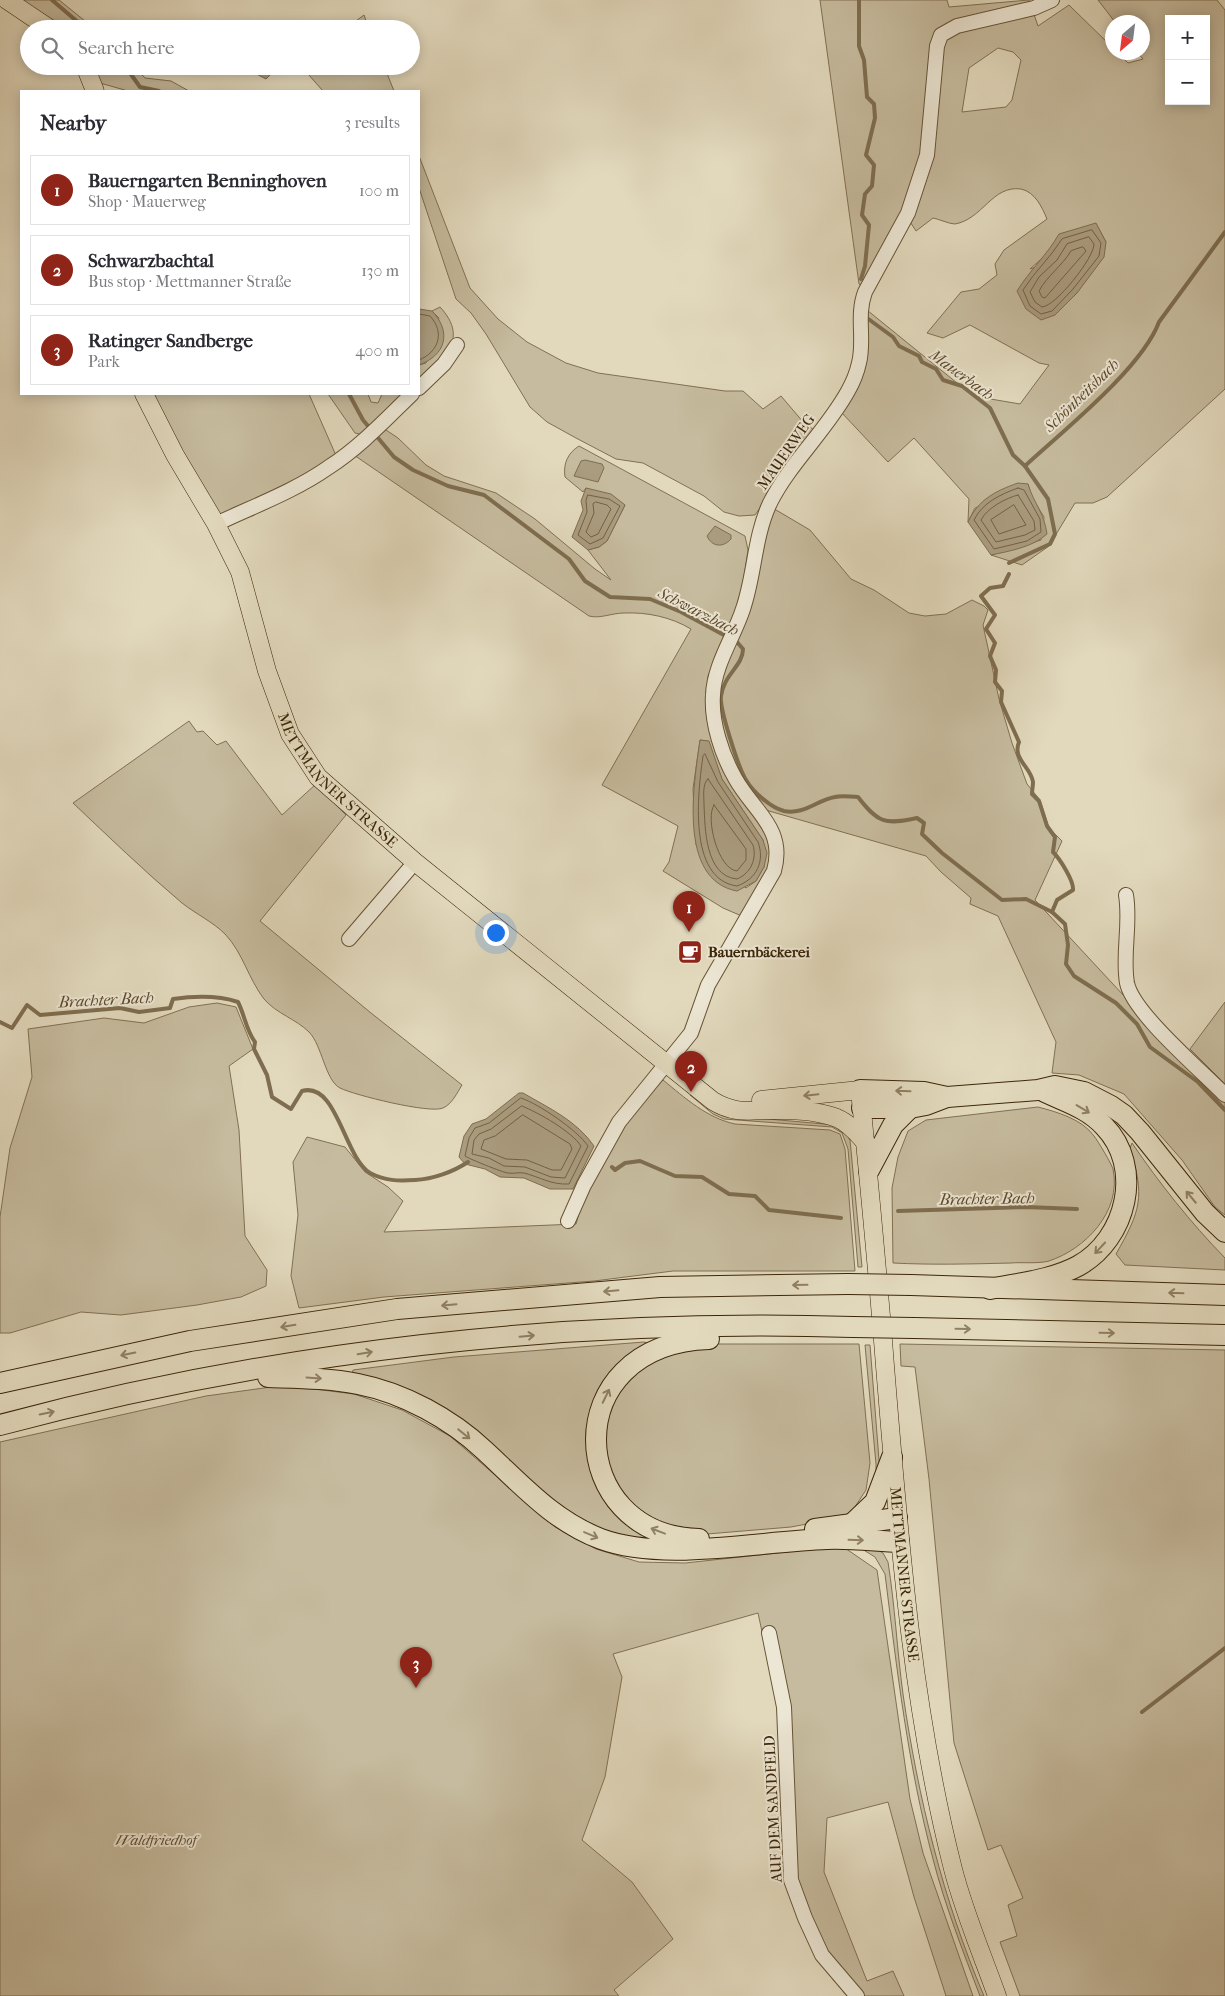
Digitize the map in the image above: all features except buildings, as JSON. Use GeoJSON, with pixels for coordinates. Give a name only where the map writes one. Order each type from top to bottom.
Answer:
{"type":"FeatureCollection","features":[{"type":"Feature","properties":{"kind":"highway"},"geometry":{"type":"LineString","coordinates":[[861,1099],[910,1108],[926,1105],[947,1097],[1038,1090],[1055,1086],[1076,1090],[1097,1098],[1124,1116],[1140,1132],[1205,1213],[1225,1232]]}},
{"type":"Feature","properties":{"kind":"highway"},"geometry":{"type":"LineString","coordinates":[[990,1289],[1044,1278],[1079,1266],[1101,1248],[1110,1236],[1118,1223],[1125,1201],[1127,1186],[1124,1163],[1112,1136],[1093,1116],[1083,1109],[1038,1090]]}},
{"type":"Feature","properties":{"kind":"highway"},"geometry":{"type":"LineString","coordinates":[[861,1099],[924,1092],[947,1097]]}},
{"type":"Feature","properties":{"kind":"highway"},"geometry":{"type":"LineString","coordinates":[[869,1170],[893,1125],[910,1108]]}},
{"type":"Feature","properties":{"kind":"highway"},"geometry":{"type":"LineString","coordinates":[[0,1383],[190,1340],[397,1309],[660,1287],[848,1284],[1225,1295]]}},
{"type":"Feature","properties":{"kind":"highway"},"geometry":{"type":"LineString","coordinates":[[804,1325],[792,1337],[692,1340],[676,1343],[650,1352],[634,1362],[611,1386],[603,1401],[596,1437],[599,1466],[606,1482],[627,1511],[649,1527],[668,1534],[696,1539],[832,1527],[897,1518]]}},
{"type":"Feature","properties":{"kind":"highway"},"geometry":{"type":"LineString","coordinates":[[0,1424],[213,1376],[394,1348],[591,1330],[804,1325],[1225,1335]]}},
{"type":"Feature","properties":{"kind":"highway"},"geometry":{"type":"LineString","coordinates":[[213,1376],[316,1378],[359,1384],[400,1397],[456,1428],[483,1449],[548,1509],[569,1524],[617,1544],[665,1550],[828,1539],[898,1542]]}},
{"type":"Feature","properties":{"kind":"highway"},"geometry":{"type":"LineString","coordinates":[[853,1523],[875,1502],[892,1457]]}},
{"type":"Feature","properties":{"kind":"main road"},"geometry":{"type":"LineString","coordinates":[[7,0],[37,20]]}},
{"type":"Feature","properties":{"kind":"main road"},"geometry":{"type":"LineString","coordinates":[[89,75],[95,90]]}},
{"type":"Feature","properties":{"kind":"main road","name":"METTMANNER STRASSE"},"geometry":{"type":"LineString","coordinates":[[145,395],[175,454],[216,524],[240,572],[267,671],[290,734],[298,750],[318,777],[414,862],[726,1109],[739,1112],[780,1110],[838,1118],[854,1129],[866,1144]]}},
{"type":"Feature","properties":{"kind":"main road","name":"METTMANNER STRASSE"},"geometry":{"type":"LineString","coordinates":[[700,1090],[742,1102],[861,1099],[869,1170],[898,1542],[912,1656],[930,1766],[954,1871],[997,1996]]}},
{"type":"Feature","properties":{"kind":"main road"},"geometry":{"type":"LineString","coordinates":[[780,1110],[861,1099]]}},
{"type":"Feature","properties":{"kind":"street","name":"MAUERWEG"},"geometry":{"type":"LineString","coordinates":[[667,1064],[691,1033],[708,985],[764,892],[776,863],[777,848],[771,828],[735,779],[717,731],[713,692],[727,647],[745,601],[757,535],[780,486],[848,391],[860,363],[860,305],[864,292],[908,213],[927,155],[936,46],[941,35],[948,29],[964,23],[1003,17],[1034,8],[1052,0]]}},
{"type":"Feature","properties":{"kind":"street"},"geometry":{"type":"LineString","coordinates":[[420,387],[444,364],[458,345]]}},
{"type":"Feature","properties":{"kind":"street"},"geometry":{"type":"LineString","coordinates":[[216,524],[308,480],[330,467],[366,437],[411,395]]}},
{"type":"Feature","properties":{"kind":"street"},"geometry":{"type":"LineString","coordinates":[[348,939],[414,862]]}},
{"type":"Feature","properties":{"kind":"street"},"geometry":{"type":"LineString","coordinates":[[1126,895],[1129,913],[1126,968],[1131,994],[1159,1030],[1225,1095]]}},
{"type":"Feature","properties":{"kind":"street"},"geometry":{"type":"LineString","coordinates":[[568,1221],[584,1185],[619,1122],[667,1064]]}},
{"type":"Feature","properties":{"kind":"street","name":"AUF DEM SANDFELD"},"geometry":{"type":"LineString","coordinates":[[769,1633],[784,1707],[791,1880],[804,1918],[822,1955],[856,1996]]}},
{"type":"Feature","properties":{"kind":"green space"},"geometry":{"type":"Polygon","coordinates":[[[14,0],[59,0],[84,20],[44,20],[14,0]]]}},
{"type":"Feature","properties":{"kind":"green space"},"geometry":{"type":"Polygon","coordinates":[[[820,0],[947,0],[949,7],[1029,0],[1038,26],[1069,5],[1105,40],[1105,60],[1125,60],[1128,63],[1150,60],[1150,15],[1110,15],[1098,0],[1217,0],[1225,10],[1225,389],[1107,497],[1093,503],[1075,503],[1049,546],[1022,565],[991,555],[1041,540],[1044,517],[1031,496],[1028,484],[975,508],[968,522],[969,499],[914,438],[888,462],[842,413],[850,394],[862,306],[973,396],[1020,404],[1049,365],[1039,363],[970,325],[943,338],[927,333],[961,292],[979,289],[997,275],[995,264],[1004,250],[1047,219],[1040,205],[1030,193],[1021,189],[1011,189],[1002,192],[965,221],[955,224],[933,218],[916,231],[907,217],[863,287],[859,284],[820,0]],[[998,48],[969,68],[962,112],[1006,107],[1012,100],[1021,60],[1013,52],[998,48]],[[1096,224],[1048,253],[1030,269],[1106,242],[1096,224]]]}},
{"type":"Feature","properties":{"kind":"green space"},"geometry":{"type":"Polygon","coordinates":[[[364,15],[366,20],[357,20],[364,15]]]}},
{"type":"Feature","properties":{"kind":"green space"},"geometry":{"type":"Polygon","coordinates":[[[95,75],[142,75],[145,78],[171,81],[187,90],[124,90],[100,83],[95,75]]]}},
{"type":"Feature","properties":{"kind":"green space"},"geometry":{"type":"Polygon","coordinates":[[[309,75],[388,75],[394,90],[322,90],[309,75]]]}},
{"type":"Feature","properties":{"kind":"green space"},"geometry":{"type":"Polygon","coordinates":[[[420,159],[470,288],[498,319],[527,342],[566,363],[598,373],[725,391],[743,391],[763,409],[781,396],[804,423],[814,430],[755,515],[739,516],[724,512],[704,496],[643,463],[616,459],[547,422],[530,407],[486,334],[471,313],[456,299],[420,191],[420,159]]]}},
{"type":"Feature","properties":{"kind":"green space"},"geometry":{"type":"Polygon","coordinates":[[[440,307],[449,319],[453,330],[453,340],[443,358],[420,384],[420,365],[426,363],[439,318],[432,311],[440,307]]]}},
{"type":"Feature","properties":{"kind":"green space"},"geometry":{"type":"Polygon","coordinates":[[[148,395],[309,395],[338,460],[216,517],[148,395]]]}},
{"type":"Feature","properties":{"kind":"green space"},"geometry":{"type":"Polygon","coordinates":[[[329,395],[368,395],[371,402],[378,403],[382,395],[409,395],[364,435],[355,433],[329,395]]]}},
{"type":"Feature","properties":{"kind":"green space"},"geometry":{"type":"Polygon","coordinates":[[[380,426],[398,438],[426,465],[444,476],[496,493],[535,519],[611,580],[588,550],[599,547],[607,541],[625,505],[586,488],[583,492],[565,477],[567,459],[579,446],[745,536],[748,550],[740,605],[708,676],[707,695],[712,730],[767,830],[773,859],[744,917],[723,908],[663,871],[669,862],[678,826],[602,785],[691,629],[667,618],[650,614],[624,613],[597,617],[589,616],[351,453],[380,426]],[[700,740],[693,789],[696,845],[746,888],[756,881],[764,867],[763,840],[722,779],[708,741],[700,740]]]}},
{"type":"Feature","properties":{"kind":"green space"},"geometry":{"type":"Polygon","coordinates":[[[771,507],[810,530],[851,579],[874,590],[909,613],[925,616],[946,614],[972,600],[988,610],[983,625],[999,699],[1012,743],[1027,784],[1040,800],[1049,828],[1062,841],[1035,900],[1138,1011],[1225,1100],[1225,1215],[1215,1207],[1182,1160],[1124,1094],[1079,1075],[1052,1073],[1056,1042],[998,916],[970,904],[971,898],[926,856],[762,809],[739,778],[722,731],[718,692],[771,507]]]}},
{"type":"Feature","properties":{"kind":"green space"},"geometry":{"type":"Polygon","coordinates":[[[189,721],[197,732],[203,731],[217,745],[226,741],[282,815],[316,784],[346,815],[260,921],[462,1085],[449,1104],[443,1108],[435,1109],[408,1106],[348,1091],[335,1084],[309,1032],[275,1009],[264,999],[236,949],[225,934],[168,891],[73,803],[189,721]]]}},
{"type":"Feature","properties":{"kind":"green space"},"geometry":{"type":"Polygon","coordinates":[[[1225,1002],[1225,1084],[1190,1049],[1225,1002]]]}},
{"type":"Feature","properties":{"kind":"green space"},"geometry":{"type":"Polygon","coordinates":[[[217,1003],[236,1007],[253,1049],[229,1066],[239,1130],[245,1236],[267,1270],[266,1286],[241,1297],[197,1305],[121,1315],[81,1312],[10,1333],[0,1333],[0,1217],[10,1148],[32,1077],[28,1029],[104,1018],[144,1023],[189,1007],[217,1003]]]}},
{"type":"Feature","properties":{"kind":"green space"},"geometry":{"type":"Polygon","coordinates":[[[663,1080],[706,1112],[725,1121],[735,1124],[830,1130],[840,1134],[845,1149],[855,1271],[673,1271],[594,1281],[384,1297],[299,1308],[291,1276],[298,1215],[293,1162],[307,1137],[345,1147],[365,1172],[388,1187],[403,1201],[384,1232],[576,1224],[586,1189],[622,1124],[663,1080]]]}},
{"type":"Feature","properties":{"kind":"green space"},"geometry":{"type":"Polygon","coordinates":[[[695,1094],[746,1117],[835,1125],[844,1130],[850,1140],[862,1267],[858,1267],[848,1149],[842,1133],[832,1127],[724,1119],[713,1114],[690,1095],[695,1094]]]}},
{"type":"Feature","properties":{"kind":"green space"},"geometry":{"type":"Polygon","coordinates":[[[1038,1107],[1061,1114],[1083,1125],[1096,1139],[1113,1169],[1114,1185],[1112,1200],[1098,1227],[1075,1248],[1045,1262],[893,1263],[892,1188],[898,1157],[908,1131],[926,1120],[1038,1107]]]}},
{"type":"Feature","properties":{"kind":"green space"},"geometry":{"type":"Polygon","coordinates":[[[1132,1143],[1176,1202],[1225,1258],[1225,1270],[1125,1265],[1116,1254],[1131,1226],[1138,1203],[1138,1179],[1130,1148],[1132,1143]]]}},
{"type":"Feature","properties":{"kind":"green space"},"geometry":{"type":"Polygon","coordinates":[[[644,1342],[651,1344],[590,1442],[659,1545],[576,1522],[482,1442],[351,1378],[353,1370],[454,1357],[644,1342]]]}},
{"type":"Feature","properties":{"kind":"green space"},"geometry":{"type":"Polygon","coordinates":[[[691,1344],[859,1344],[870,1463],[866,1490],[849,1516],[791,1527],[707,1534],[660,1527],[621,1497],[604,1456],[606,1413],[628,1374],[691,1344]]]}},
{"type":"Feature","properties":{"kind":"green space"},"geometry":{"type":"Polygon","coordinates":[[[900,1344],[1225,1350],[1225,1996],[1020,1996],[1000,1942],[1017,1936],[1008,1905],[1023,1898],[1001,1845],[988,1850],[954,1743],[929,1479],[915,1367],[901,1366],[900,1344]]]}},
{"type":"Feature","properties":{"kind":"green space"},"geometry":{"type":"Polygon","coordinates":[[[865,1345],[870,1345],[880,1473],[878,1486],[870,1492],[876,1479],[876,1464],[865,1345]]]}},
{"type":"Feature","properties":{"kind":"green space","name":"Waldfriedhof"},"geometry":{"type":"Polygon","coordinates":[[[271,1387],[314,1389],[354,1394],[402,1410],[450,1436],[555,1527],[596,1549],[639,1562],[685,1563],[824,1548],[845,1548],[877,1570],[910,1799],[923,1853],[973,1996],[946,1996],[914,1897],[888,1802],[827,1818],[824,1872],[867,1981],[893,1971],[904,1996],[847,1996],[817,1960],[800,1923],[779,1711],[758,1613],[613,1654],[622,1677],[605,1777],[582,1840],[632,1882],[673,1939],[614,1990],[619,1996],[0,1996],[0,1442],[206,1396],[271,1387]]]}},
{"type":"Feature","properties":{"kind":"green space"},"geometry":{"type":"Polygon","coordinates":[[[874,1548],[883,1553],[888,1562],[901,1678],[909,1733],[924,1810],[956,1923],[984,1996],[980,1996],[949,1911],[924,1824],[904,1718],[885,1574],[875,1557],[862,1549],[874,1548]]]}},
{"type":"Feature","properties":{"kind":"water"},"geometry":{"type":"Polygon","coordinates":[[[258,75],[270,75],[266,79],[258,75]]]}},
{"type":"Feature","properties":{"kind":"water"},"geometry":{"type":"Polygon","coordinates":[[[1096,223],[1106,242],[1104,257],[1077,293],[1055,315],[1041,320],[1026,309],[1017,291],[1059,234],[1096,223]]]}},
{"type":"Feature","properties":{"kind":"water"},"geometry":{"type":"Polygon","coordinates":[[[420,309],[432,311],[442,327],[444,335],[440,349],[428,361],[420,365],[420,309]]]}},
{"type":"Feature","properties":{"kind":"water"},"geometry":{"type":"Polygon","coordinates":[[[585,460],[602,464],[604,468],[598,482],[574,476],[581,461],[585,460]]]}},
{"type":"Feature","properties":{"kind":"water"},"geometry":{"type":"Polygon","coordinates":[[[1018,483],[1028,484],[1044,520],[1047,534],[1028,545],[991,555],[968,522],[972,514],[988,497],[1018,483]]]}},
{"type":"Feature","properties":{"kind":"water"},"geometry":{"type":"Polygon","coordinates":[[[586,488],[611,494],[625,505],[607,541],[599,547],[588,550],[572,537],[583,510],[581,501],[586,488]]]}},
{"type":"Feature","properties":{"kind":"water"},"geometry":{"type":"Polygon","coordinates":[[[715,526],[731,535],[731,539],[728,542],[718,545],[709,540],[707,536],[715,526]]]}},
{"type":"Feature","properties":{"kind":"water"},"geometry":{"type":"Polygon","coordinates":[[[700,740],[709,741],[722,779],[763,840],[767,853],[764,867],[756,881],[737,891],[718,883],[705,869],[697,850],[693,804],[700,740]]]}},
{"type":"Feature","properties":{"kind":"water"},"geometry":{"type":"Polygon","coordinates":[[[519,1093],[523,1093],[571,1122],[594,1146],[573,1189],[550,1189],[524,1178],[500,1177],[485,1169],[465,1164],[459,1157],[464,1136],[472,1124],[486,1119],[519,1093]]]}},
{"type":"Feature","properties":{"kind":"waterway","name":"Schwarzbach"},"geometry":{"type":"LineString","coordinates":[[52,0],[75,20]]}},
{"type":"Feature","properties":{"kind":"waterway","name":"Mauerbach"},"geometry":{"type":"LineString","coordinates":[[859,0],[859,46],[864,60],[867,97],[874,104],[875,118],[866,155],[874,165],[872,186],[865,194],[862,215],[869,225],[865,266],[861,279]]}},
{"type":"Feature","properties":{"kind":"waterway","name":"Schwarzbach"},"geometry":{"type":"LineString","coordinates":[[131,75],[140,87],[154,90]]}},
{"type":"Feature","properties":{"kind":"waterway","name":"Schönheitsbach"},"geometry":{"type":"LineString","coordinates":[[1009,563],[1050,544],[1055,534],[1048,499],[1025,466],[1119,379],[1150,340],[1159,322],[1225,232]]}},
{"type":"Feature","properties":{"kind":"waterway","name":"Mauerbach"},"geometry":{"type":"LineString","coordinates":[[867,318],[893,337],[899,346],[919,356],[922,362],[936,369],[943,380],[962,386],[990,408],[1013,455],[1025,466]]}},
{"type":"Feature","properties":{"kind":"waterway","name":"Schwarzbach"},"geometry":{"type":"LineString","coordinates":[[350,395],[363,420],[394,457],[413,470],[448,486],[484,495],[569,559],[585,581],[610,597],[650,599],[681,612],[737,642],[743,649],[742,655],[723,688],[721,703],[739,764],[749,785],[758,794],[774,807],[784,811],[798,811],[828,799],[846,796],[858,797],[871,812],[883,820],[897,821],[917,818],[924,823],[922,834],[942,853],[1002,900],[1026,899],[1052,912],[1065,924],[1068,945],[1066,964],[1074,976],[1116,1003],[1137,1024],[1150,1047],[1198,1082],[1225,1110]]}},
{"type":"Feature","properties":{"kind":"waterway","name":"Schönheitsbach"},"geometry":{"type":"LineString","coordinates":[[1009,574],[1003,586],[990,588],[981,596],[995,615],[986,629],[995,643],[990,656],[996,670],[995,682],[1002,691],[1001,702],[1019,742],[1018,753],[1020,758],[1032,777],[1032,794],[1039,801],[1047,826],[1055,837],[1053,852],[1066,870],[1073,886],[1073,890],[1057,900],[1052,912]]}},
{"type":"Feature","properties":{"kind":"waterway","name":"Brachter Bach"},"geometry":{"type":"LineString","coordinates":[[0,1022],[12,1028],[27,1005],[40,1015],[120,1008],[139,1012],[170,1008],[173,999],[189,997],[214,997],[238,1002],[255,1042],[254,1049],[267,1075],[272,1097],[291,1109],[302,1091],[314,1091],[324,1097],[332,1108],[353,1152],[370,1173],[392,1180],[422,1179],[443,1174],[468,1162]]}},
{"type":"Feature","properties":{"kind":"waterway","name":"Brachter Bach"},"geometry":{"type":"LineString","coordinates":[[612,1167],[615,1170],[625,1163],[640,1161],[675,1176],[702,1177],[729,1194],[755,1196],[769,1210],[841,1218]]}},
{"type":"Feature","properties":{"kind":"waterway","name":"Brachter Bach"},"geometry":{"type":"LineString","coordinates":[[898,1211],[1026,1207],[1077,1209]]}},
{"type":"Feature","properties":{"kind":"waterway"},"geometry":{"type":"LineString","coordinates":[[1142,1712],[1225,1648]]}},
{"type":"Feature","properties":{"kind":"place","name":"Bauerngarten Benninghoven"},"geometry":{"type":"Point","coordinates":[689,932]}},
{"type":"Feature","properties":{"kind":"place","name":"Bauernbäckerei"},"geometry":{"type":"Point","coordinates":[690,952]}},
{"type":"Feature","properties":{"kind":"place","name":"Schwarzbachtal"},"geometry":{"type":"Point","coordinates":[691,1092]}},
{"type":"Feature","properties":{"kind":"place","name":"Ratinger Sandberge"},"geometry":{"type":"Point","coordinates":[416,1688]}}]}
